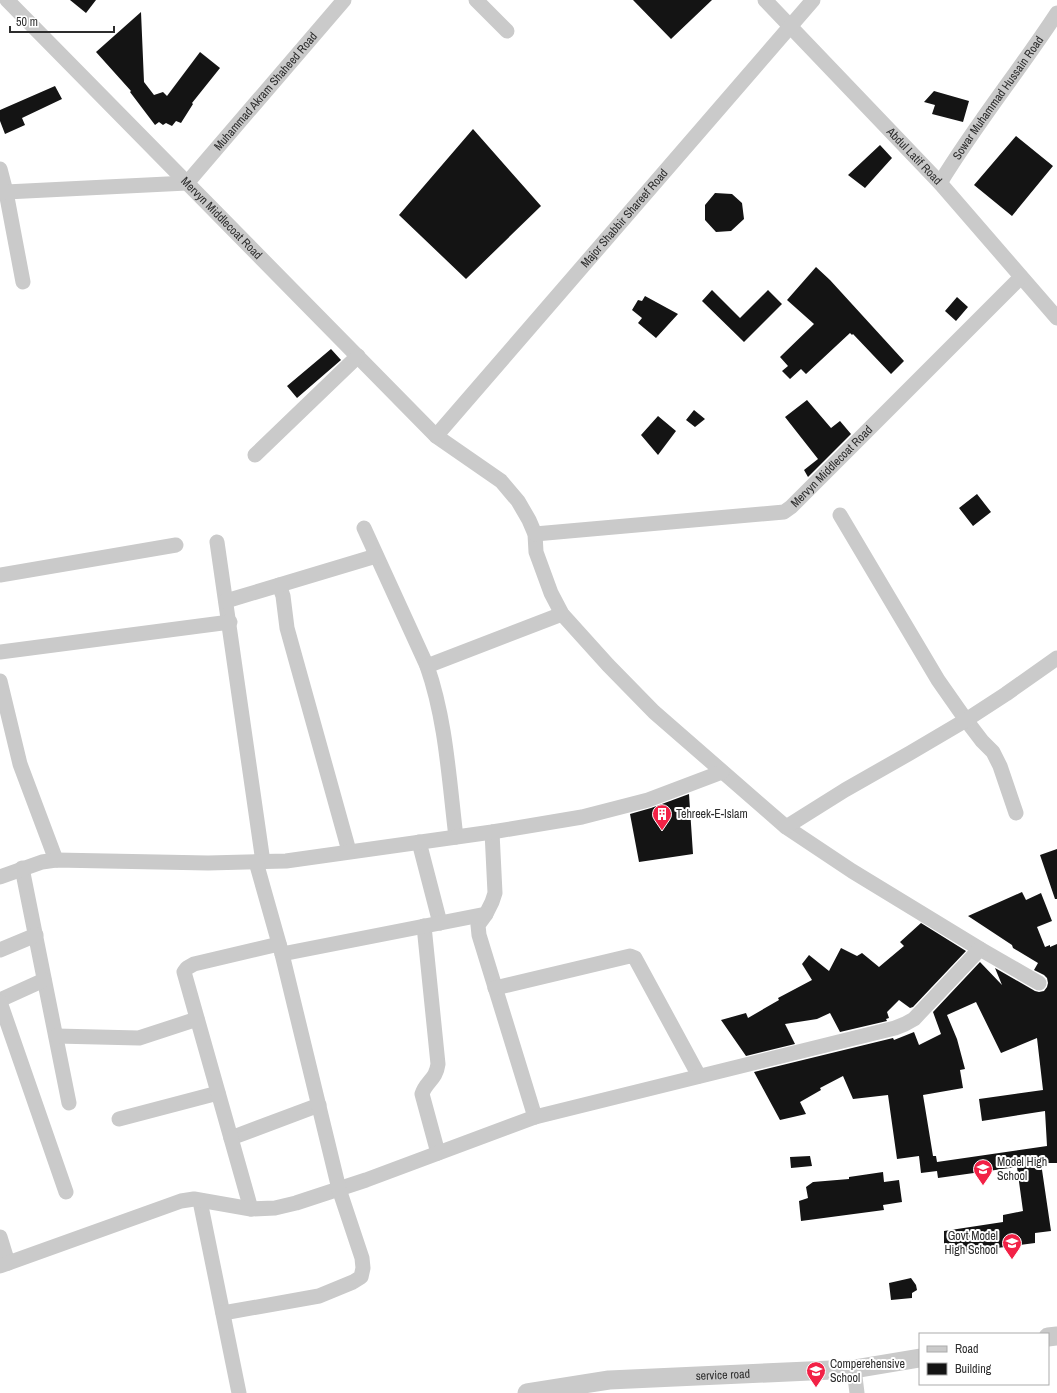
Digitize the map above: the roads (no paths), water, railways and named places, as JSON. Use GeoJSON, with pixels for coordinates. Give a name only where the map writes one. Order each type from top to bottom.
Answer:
{"type":"FeatureCollection","features":[{"type":"Feature","properties":{"kind":"street","name":"Mervyn Middlecoat Road"},"geometry":{"type":"LineString","coordinates":[[7,0],[436,436],[501,481],[518,500],[529,520],[535,534],[536,552],[551,593],[562,614],[608,665],[654,712],[786,827],[852,871],[1039,983]]}},
{"type":"Feature","properties":{"kind":"street","name":"Muhammad Akram Shaheed Road"},"geometry":{"type":"LineString","coordinates":[[187,183],[344,0]]}},
{"type":"Feature","properties":{"kind":"street"},"geometry":{"type":"LineString","coordinates":[[476,0],[507,31]]}},
{"type":"Feature","properties":{"kind":"street","name":"Abdul Latif Road"},"geometry":{"type":"LineString","coordinates":[[764,0],[940,183],[1057,318]]}},
{"type":"Feature","properties":{"kind":"street","name":"Major Shabbir Shareef Road"},"geometry":{"type":"LineString","coordinates":[[436,436],[812,0]]}},
{"type":"Feature","properties":{"kind":"street","name":"Sowar Muhammad Hussain Road"},"geometry":{"type":"LineString","coordinates":[[940,183],[955,158],[1057,13]]}},
{"type":"Feature","properties":{"kind":"street"},"geometry":{"type":"LineString","coordinates":[[0,169],[6,192],[23,282]]}},
{"type":"Feature","properties":{"kind":"street"},"geometry":{"type":"LineString","coordinates":[[6,192],[187,183]]}},
{"type":"Feature","properties":{"kind":"street","name":"Mervyn Middlecoat Road"},"geometry":{"type":"LineString","coordinates":[[535,534],[784,512],[1021,277]]}},
{"type":"Feature","properties":{"kind":"street"},"geometry":{"type":"LineString","coordinates":[[256,455],[358,356]]}},
{"type":"Feature","properties":{"kind":"street"},"geometry":{"type":"LineString","coordinates":[[840,515],[938,680],[982,741],[993,752],[1000,766],[1016,813]]}},
{"type":"Feature","properties":{"kind":"street"},"geometry":{"type":"LineString","coordinates":[[364,528],[427,666],[440,711],[456,837]]}},
{"type":"Feature","properties":{"kind":"street"},"geometry":{"type":"LineString","coordinates":[[218,542],[230,622],[260,862],[339,1189],[362,1258],[363,1268],[361,1277],[353,1282],[319,1296],[223,1313]]}},
{"type":"Feature","properties":{"kind":"street"},"geometry":{"type":"LineString","coordinates":[[0,574],[176,545]]}},
{"type":"Feature","properties":{"kind":"street"},"geometry":{"type":"LineString","coordinates":[[226,601],[376,556]]}},
{"type":"Feature","properties":{"kind":"street"},"geometry":{"type":"LineString","coordinates":[[279,585],[283,596],[287,628],[349,852]]}},
{"type":"Feature","properties":{"kind":"street"},"geometry":{"type":"LineString","coordinates":[[427,666],[562,614]]}},
{"type":"Feature","properties":{"kind":"street"},"geometry":{"type":"LineString","coordinates":[[0,652],[230,622]]}},
{"type":"Feature","properties":{"kind":"street"},"geometry":{"type":"LineString","coordinates":[[786,827],[845,790],[966,720],[1057,658]]}},
{"type":"Feature","properties":{"kind":"street"},"geometry":{"type":"LineString","coordinates":[[0,681],[20,764],[56,860]]}},
{"type":"Feature","properties":{"kind":"street"},"geometry":{"type":"LineString","coordinates":[[0,877],[22,868],[42,862],[56,860],[208,863],[286,861],[492,832],[604,812],[648,800],[722,772]]}},
{"type":"Feature","properties":{"kind":"street"},"geometry":{"type":"LineString","coordinates":[[492,832],[495,894],[486,914],[478,925],[479,935],[535,1116]]}},
{"type":"Feature","properties":{"kind":"street"},"geometry":{"type":"LineString","coordinates":[[420,842],[440,923]]}},
{"type":"Feature","properties":{"kind":"street"},"geometry":{"type":"LineString","coordinates":[[22,868],[69,1103]]}},
{"type":"Feature","properties":{"kind":"street"},"geometry":{"type":"LineString","coordinates":[[251,1209],[184,972],[187,968],[194,964],[424,926],[486,914]]}},
{"type":"Feature","properties":{"kind":"street"},"geometry":{"type":"LineString","coordinates":[[424,926],[438,1064],[437,1072],[426,1085],[422,1094],[438,1153]]}},
{"type":"Feature","properties":{"kind":"street"},"geometry":{"type":"LineString","coordinates":[[0,950],[36,935]]}},
{"type":"Feature","properties":{"kind":"street"},"geometry":{"type":"LineString","coordinates":[[0,1237],[4,1265],[181,1201],[194,1199],[251,1209],[275,1208],[339,1189],[535,1116],[895,1028],[914,1019],[980,949]]}},
{"type":"Feature","properties":{"kind":"street"},"geometry":{"type":"LineString","coordinates":[[495,988],[630,956],[635,958],[699,1076]]}},
{"type":"Feature","properties":{"kind":"street"},"geometry":{"type":"LineString","coordinates":[[44,980],[0,1001],[66,1192]]}},
{"type":"Feature","properties":{"kind":"street"},"geometry":{"type":"LineString","coordinates":[[56,1036],[139,1038],[197,1019]]}},
{"type":"Feature","properties":{"kind":"street"},"geometry":{"type":"LineString","coordinates":[[119,1119],[218,1093]]}},
{"type":"Feature","properties":{"kind":"street"},"geometry":{"type":"LineString","coordinates":[[231,1138],[319,1105]]}},
{"type":"Feature","properties":{"kind":"street"},"geometry":{"type":"LineString","coordinates":[[200,1201],[239,1393]]}},
{"type":"Feature","properties":{"kind":"street","name":"service road"},"geometry":{"type":"LineString","coordinates":[[526,1393],[609,1380],[854,1369],[919,1358]]}},
{"type":"Feature","properties":{"kind":"street"},"geometry":{"type":"LineString","coordinates":[[854,1369],[857,1393]]}},
{"type":"Feature","properties":{"kind":"place","name":"Tehreek-E-Islam"},"geometry":{"type":"Point","coordinates":[662,831]}},
{"type":"Feature","properties":{"kind":"place","name":"Model High School"},"geometry":{"type":"Point","coordinates":[983,1186]}},
{"type":"Feature","properties":{"kind":"place","name":"Govt Model High School"},"geometry":{"type":"Point","coordinates":[1012,1260]}},
{"type":"Feature","properties":{"kind":"place","name":"Comperehensive School"},"geometry":{"type":"Point","coordinates":[816,1388]}}]}
